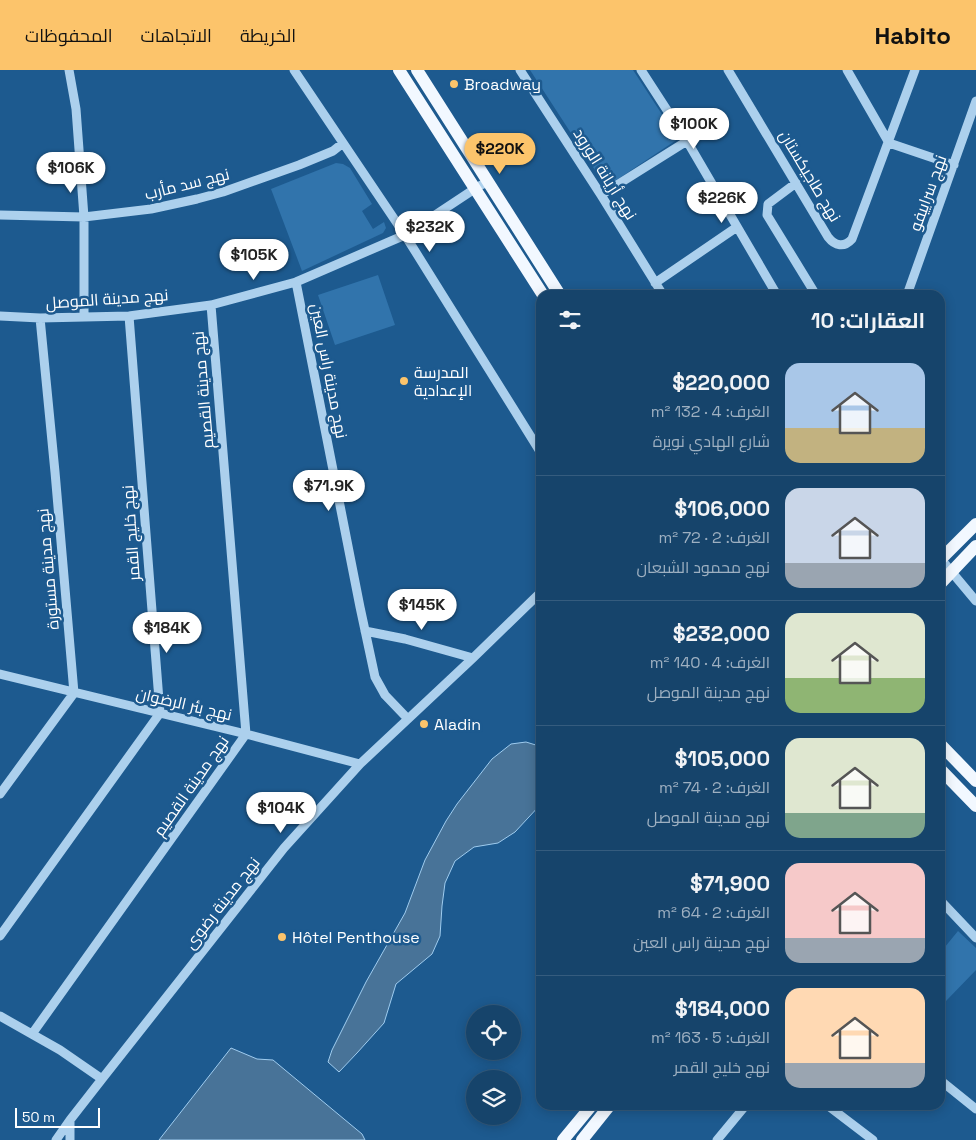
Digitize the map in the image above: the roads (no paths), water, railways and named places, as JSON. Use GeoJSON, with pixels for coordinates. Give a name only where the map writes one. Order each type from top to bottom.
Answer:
{"type":"FeatureCollection","features":[{"type":"Feature","properties":{"kind":"main road"},"geometry":{"type":"LineString","coordinates":[[399,70],[540,290]]}},
{"type":"Feature","properties":{"kind":"main road"},"geometry":{"type":"LineString","coordinates":[[418,70],[557,290]]}},
{"type":"Feature","properties":{"kind":"main road"},"geometry":{"type":"LineString","coordinates":[[945,554],[976,524]]}},
{"type":"Feature","properties":{"kind":"main road"},"geometry":{"type":"LineString","coordinates":[[945,578],[976,546]]}},
{"type":"Feature","properties":{"kind":"main road"},"geometry":{"type":"LineString","coordinates":[[945,749],[976,781]]}},
{"type":"Feature","properties":{"kind":"main road"},"geometry":{"type":"LineString","coordinates":[[945,774],[976,806]]}},
{"type":"Feature","properties":{"kind":"main road"},"geometry":{"type":"LineString","coordinates":[[564,1140],[588,1110]]}},
{"type":"Feature","properties":{"kind":"main road"},"geometry":{"type":"LineString","coordinates":[[582,1140],[606,1110]]}},
{"type":"Feature","properties":{"kind":"street"},"geometry":{"type":"LineString","coordinates":[[69,70],[76,109],[84,217],[84,317]]}},
{"type":"Feature","properties":{"kind":"street"},"geometry":{"type":"LineString","coordinates":[[294,70],[405,235],[536,445]]}},
{"type":"Feature","properties":{"kind":"street","name":"نهج أريانة الورود"},"geometry":{"type":"LineString","coordinates":[[520,70],[660,290]]}},
{"type":"Feature","properties":{"kind":"street"},"geometry":{"type":"LineString","coordinates":[[641,70],[687,141],[774,290]]}},
{"type":"Feature","properties":{"kind":"street","name":"نهج طاجيكستان"},"geometry":{"type":"LineString","coordinates":[[728,70],[832,242],[838,245],[846,244],[852,239],[889,143]]}},
{"type":"Feature","properties":{"kind":"street"},"geometry":{"type":"LineString","coordinates":[[847,70],[889,143],[954,165]]}},
{"type":"Feature","properties":{"kind":"street"},"geometry":{"type":"LineString","coordinates":[[889,143],[915,70]]}},
{"type":"Feature","properties":{"kind":"street","name":"نهج سراييفو"},"geometry":{"type":"LineString","coordinates":[[909,290],[976,101]]}},
{"type":"Feature","properties":{"kind":"street"},"geometry":{"type":"LineString","coordinates":[[601,195],[687,141]]}},
{"type":"Feature","properties":{"kind":"street","name":"نهج سد مأرب"},"geometry":{"type":"LineString","coordinates":[[0,215],[84,217],[151,209],[197,200],[299,165],[333,151],[343,143]]}},
{"type":"Feature","properties":{"kind":"street","name":"نهج مدينة الموصل"},"geometry":{"type":"LineString","coordinates":[[0,316],[40,318],[129,316],[211,305],[296,282],[405,235],[488,182]]}},
{"type":"Feature","properties":{"kind":"street"},"geometry":{"type":"LineString","coordinates":[[796,183],[768,204],[767,215],[813,290]]}},
{"type":"Feature","properties":{"kind":"street"},"geometry":{"type":"LineString","coordinates":[[656,283],[737,227]]}},
{"type":"Feature","properties":{"kind":"street","name":"نهج مدينة راس العين"},"geometry":{"type":"LineString","coordinates":[[296,282],[375,677],[385,695],[408,719]]}},
{"type":"Feature","properties":{"kind":"street","name":"نهج مدينة القصيم"},"geometry":{"type":"LineString","coordinates":[[32,1034],[246,734],[211,305]]}},
{"type":"Feature","properties":{"kind":"street","name":"نهج خليج القمر"},"geometry":{"type":"LineString","coordinates":[[129,316],[160,713]]}},
{"type":"Feature","properties":{"kind":"street","name":"نهج مدينة مستورة"},"geometry":{"type":"LineString","coordinates":[[40,318],[74,693]]}},
{"type":"Feature","properties":{"kind":"street"},"geometry":{"type":"LineString","coordinates":[[945,564],[976,602]]}},
{"type":"Feature","properties":{"kind":"street","name":"نهج مدينة رضوى"},"geometry":{"type":"LineString","coordinates":[[56,1140],[284,848],[360,764],[536,597]]}},
{"type":"Feature","properties":{"kind":"street"},"geometry":{"type":"LineString","coordinates":[[365,631],[405,639],[473,658]]}},
{"type":"Feature","properties":{"kind":"street","name":"نهج بئر الرضوان"},"geometry":{"type":"LineString","coordinates":[[0,674],[360,764]]}},
{"type":"Feature","properties":{"kind":"street"},"geometry":{"type":"LineString","coordinates":[[0,794],[74,693]]}},
{"type":"Feature","properties":{"kind":"street"},"geometry":{"type":"LineString","coordinates":[[0,936],[160,713]]}},
{"type":"Feature","properties":{"kind":"street"},"geometry":{"type":"LineString","coordinates":[[945,905],[976,938]]}},
{"type":"Feature","properties":{"kind":"street"},"geometry":{"type":"LineString","coordinates":[[0,1016],[60,1050],[102,1079]]}},
{"type":"Feature","properties":{"kind":"street"},"geometry":{"type":"LineString","coordinates":[[945,1084],[976,1109]]}},
{"type":"Feature","properties":{"kind":"street"},"geometry":{"type":"LineString","coordinates":[[717,1140],[742,1110]]}},
{"type":"Feature","properties":{"kind":"street"},"geometry":{"type":"LineString","coordinates":[[833,1110],[872,1140]]}},
{"type":"Feature","properties":{"kind":"street"},"geometry":{"type":"LineString","coordinates":[[70,1120],[70,1140]]}},
{"type":"Feature","properties":{"kind":"place","name":"Broadway"},"geometry":{"type":"Point","coordinates":[454,84]}},
{"type":"Feature","properties":{"kind":"place","name":"المدرسة الإعدادية"},"geometry":{"type":"Point","coordinates":[404,381]}},
{"type":"Feature","properties":{"kind":"place","name":"Aladin"},"geometry":{"type":"Point","coordinates":[424,724]}},
{"type":"Feature","properties":{"kind":"place","name":"Hôtel Penthouse"},"geometry":{"type":"Point","coordinates":[282,937]}}]}
